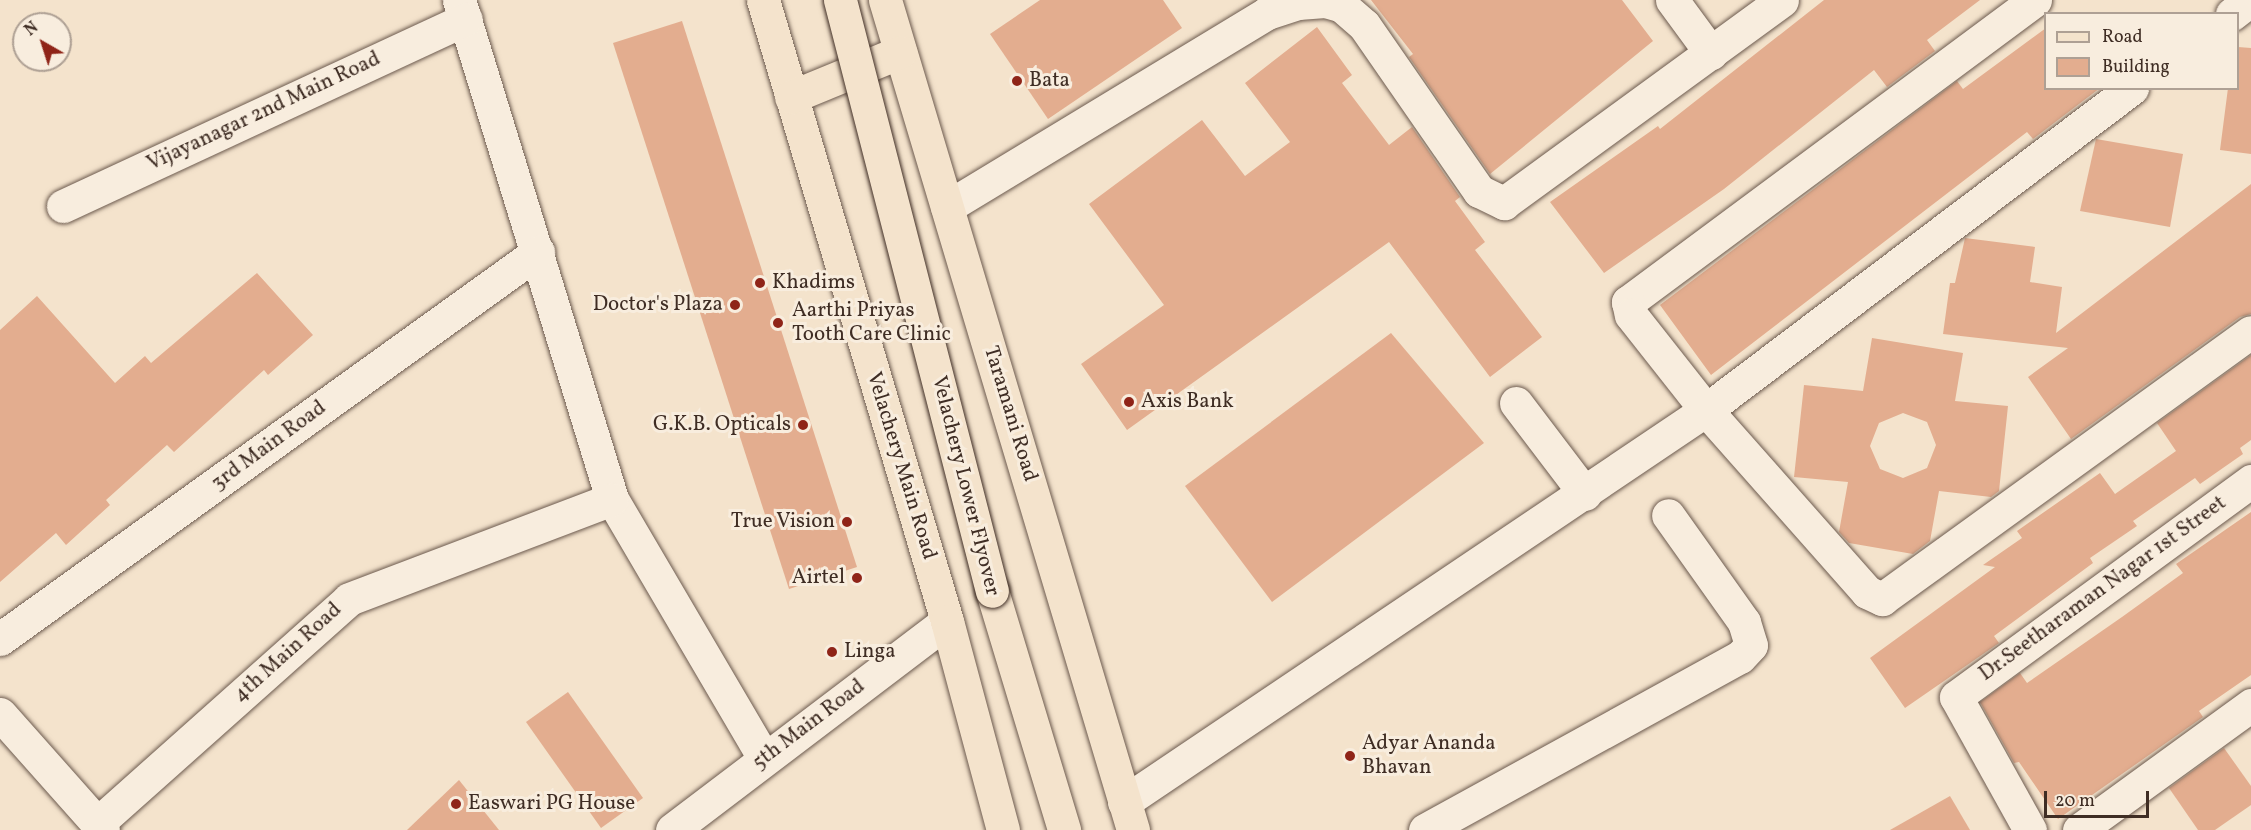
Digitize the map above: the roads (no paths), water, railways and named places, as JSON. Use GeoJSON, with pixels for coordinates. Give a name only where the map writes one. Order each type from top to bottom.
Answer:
{"type":"FeatureCollection","features":[{"type":"Feature","properties":{"kind":"main road","name":"Velachery Main Road"},"geometry":{"type":"LineString","coordinates":[[763,0],[947,621],[1003,830]]}},
{"type":"Feature","properties":{"kind":"main road","name":"Velachery Lower Flyover"},"geometry":{"type":"LineString","coordinates":[[840,0],[1016,682],[1064,830]]}},
{"type":"Feature","properties":{"kind":"main road","name":"Taramani Road"},"geometry":{"type":"LineString","coordinates":[[885,0],[1128,816]]}},
{"type":"Feature","properties":{"kind":"main road"},"geometry":{"type":"LineString","coordinates":[[791,97],[900,52]]}},
{"type":"Feature","properties":{"kind":"street"},"geometry":{"type":"LineString","coordinates":[[1672,0],[1711,53]]}},
{"type":"Feature","properties":{"kind":"street"},"geometry":{"type":"LineString","coordinates":[[947,207],[1267,13],[1298,3],[1325,1],[1342,6],[1364,25],[1479,191],[1504,203],[1782,0]]}},
{"type":"Feature","properties":{"kind":"street"},"geometry":{"type":"LineString","coordinates":[[2035,0],[1628,302],[1631,315],[1706,410],[1867,592],[1882,599],[2251,332]]}},
{"type":"Feature","properties":{"kind":"street"},"geometry":{"type":"LineString","coordinates":[[462,9],[612,498],[764,758]]}},
{"type":"Feature","properties":{"kind":"street","name":"Vijayanagar 2nd Main Road"},"geometry":{"type":"LineString","coordinates":[[63,206],[462,9]]}},
{"type":"Feature","properties":{"kind":"street"},"geometry":{"type":"LineString","coordinates":[[1128,816],[1706,410],[2129,90]]}},
{"type":"Feature","properties":{"kind":"street","name":"3rd Main Road"},"geometry":{"type":"LineString","coordinates":[[0,639],[538,252]]}},
{"type":"Feature","properties":{"kind":"street"},"geometry":{"type":"LineString","coordinates":[[1516,403],[1585,494]]}},
{"type":"Feature","properties":{"kind":"street","name":"Dr.Seetharaman Nagar 1st Street"},"geometry":{"type":"LineString","coordinates":[[2030,830],[1956,697],[2251,481]]}},
{"type":"Feature","properties":{"kind":"street","name":"4th Main Road"},"geometry":{"type":"LineString","coordinates":[[100,826],[349,599],[612,498]]}},
{"type":"Feature","properties":{"kind":"street"},"geometry":{"type":"LineString","coordinates":[[1425,830],[1740,657],[1751,645],[1744,622],[1668,515]]}},
{"type":"Feature","properties":{"kind":"street","name":"5th Main Road"},"geometry":{"type":"LineString","coordinates":[[672,830],[947,621]]}},
{"type":"Feature","properties":{"kind":"street"},"geometry":{"type":"LineString","coordinates":[[2079,830],[2251,705]]}},
{"type":"Feature","properties":{"kind":"street"},"geometry":{"type":"LineString","coordinates":[[0,714],[100,826]]}},
{"type":"Feature","properties":{"kind":"place","name":"Bata"},"geometry":{"type":"Point","coordinates":[1017,81]}},
{"type":"Feature","properties":{"kind":"place","name":"Khadims"},"geometry":{"type":"Point","coordinates":[760,283]}},
{"type":"Feature","properties":{"kind":"place","name":"Doctor's Plaza"},"geometry":{"type":"Point","coordinates":[735,305]}},
{"type":"Feature","properties":{"kind":"place","name":"Aarthi Priyas Tooth Care Clinic"},"geometry":{"type":"Point","coordinates":[778,323]}},
{"type":"Feature","properties":{"kind":"place","name":"Axis Bank"},"geometry":{"type":"Point","coordinates":[1129,402]}},
{"type":"Feature","properties":{"kind":"place","name":"G.K.B. Opticals"},"geometry":{"type":"Point","coordinates":[803,425]}},
{"type":"Feature","properties":{"kind":"place","name":"True Vision"},"geometry":{"type":"Point","coordinates":[847,522]}},
{"type":"Feature","properties":{"kind":"place","name":"Airtel"},"geometry":{"type":"Point","coordinates":[857,578]}},
{"type":"Feature","properties":{"kind":"place","name":"Linga"},"geometry":{"type":"Point","coordinates":[832,652]}},
{"type":"Feature","properties":{"kind":"place","name":"Adyar Ananda Bhavan"},"geometry":{"type":"Point","coordinates":[1350,756]}},
{"type":"Feature","properties":{"kind":"place","name":"Easwari PG House"},"geometry":{"type":"Point","coordinates":[456,804]}}]}
